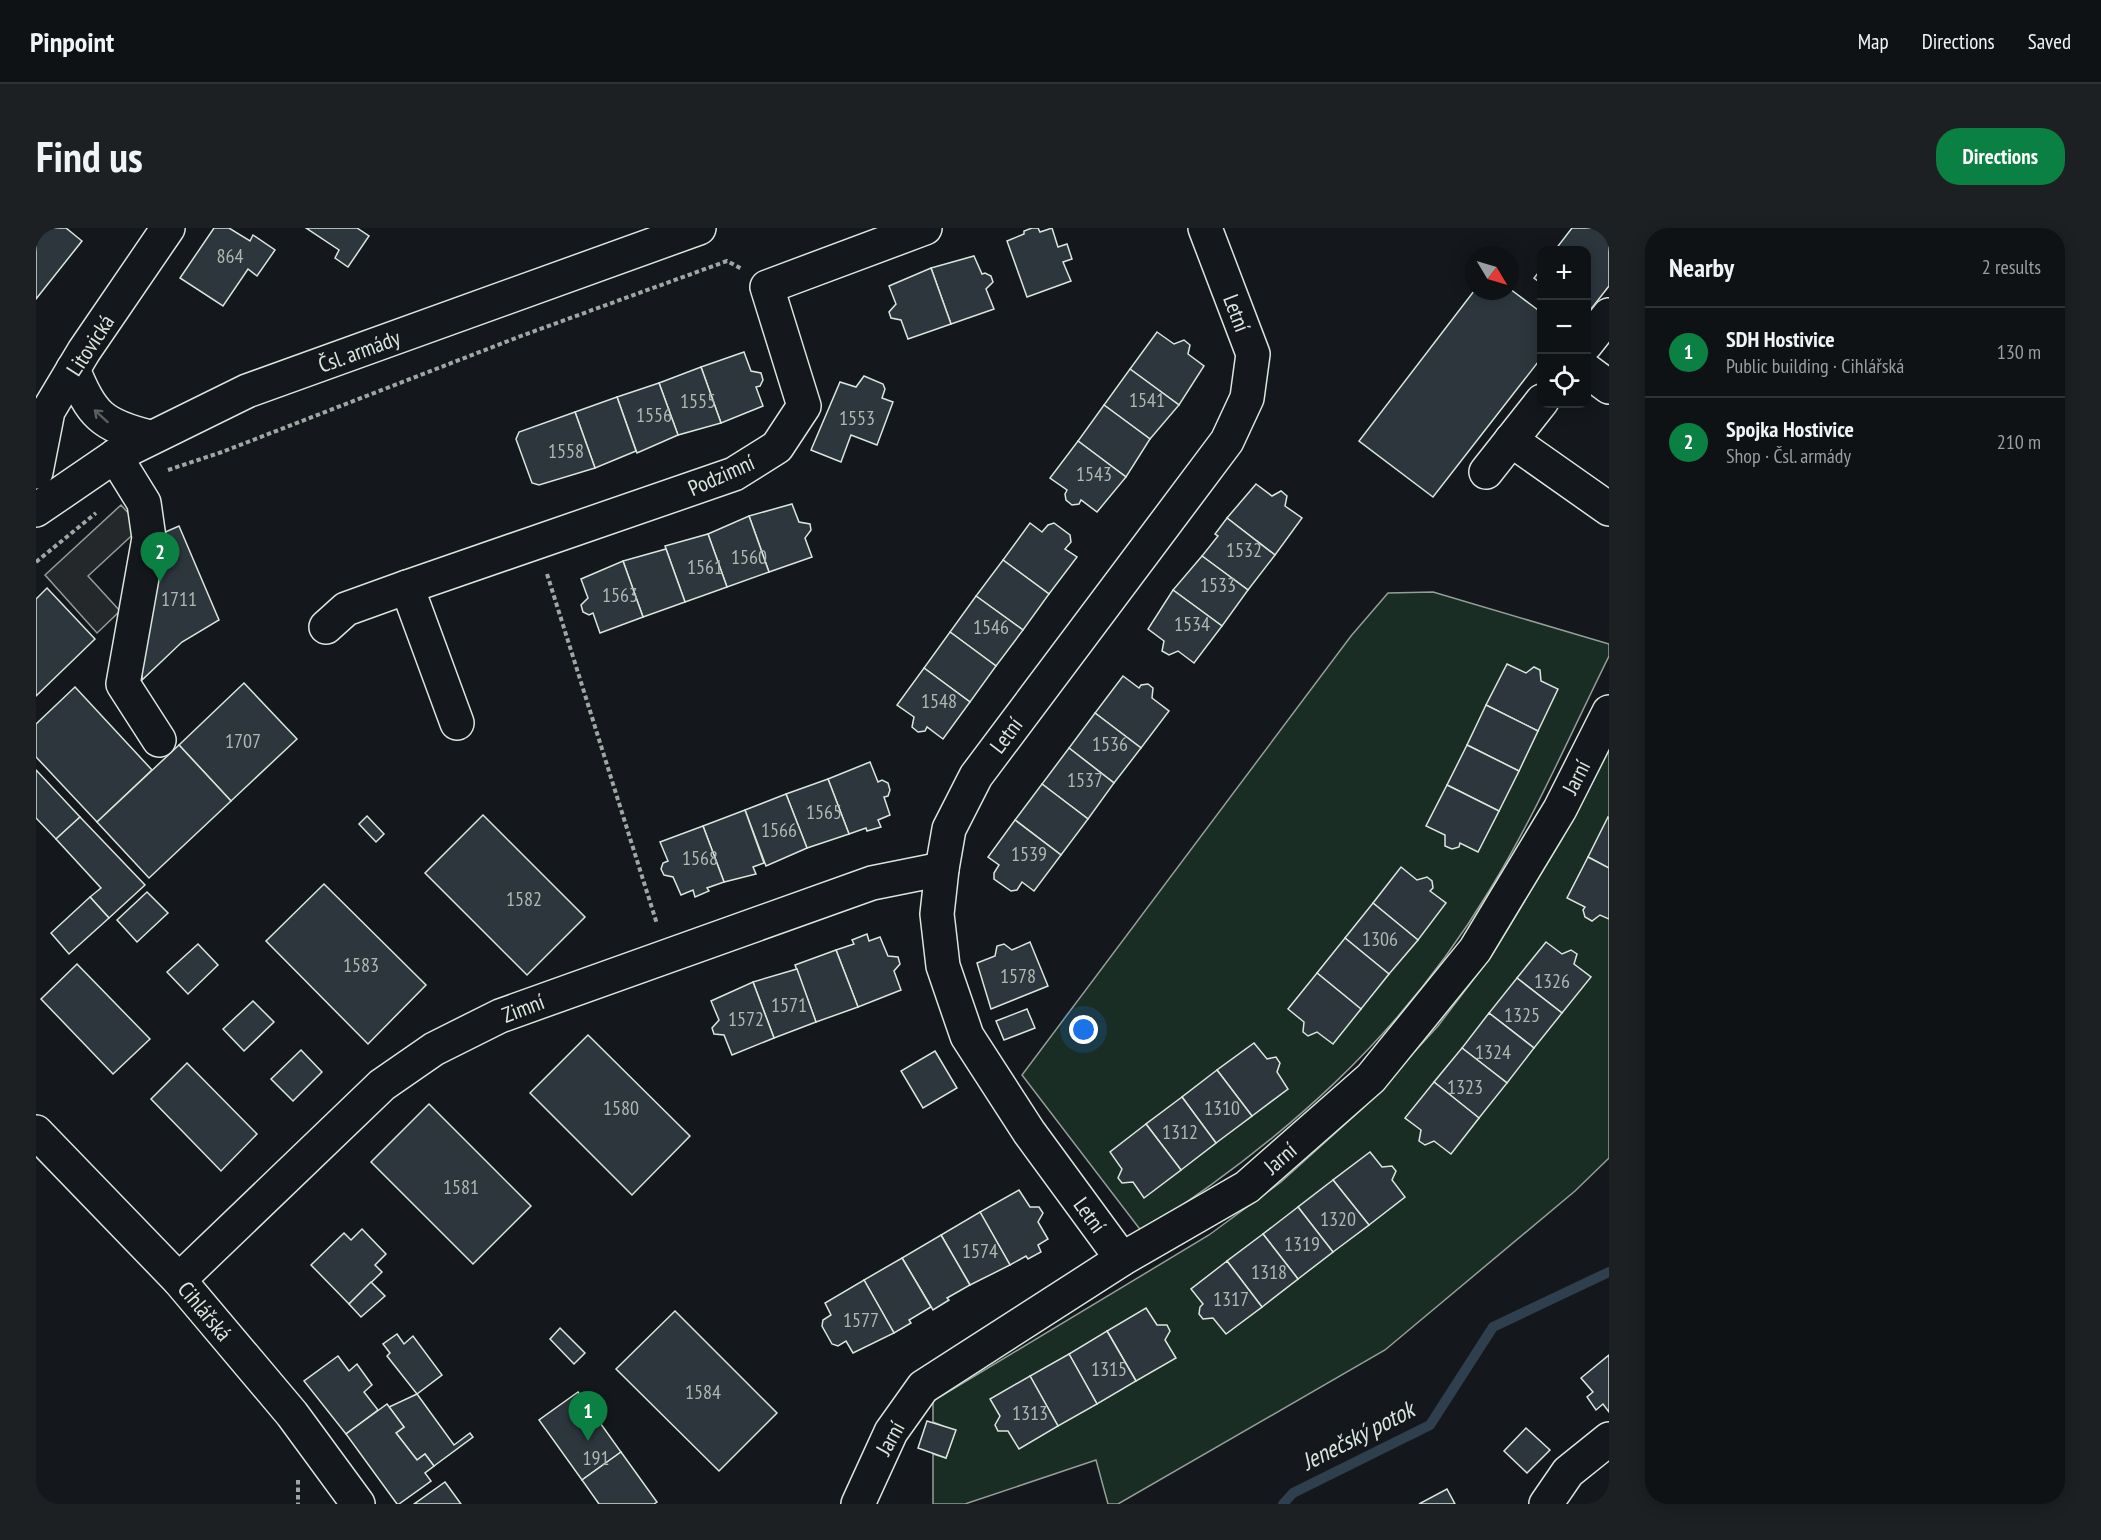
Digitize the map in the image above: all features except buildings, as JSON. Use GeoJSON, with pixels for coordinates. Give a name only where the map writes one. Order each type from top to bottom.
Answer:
{"type":"FeatureCollection","features":[{"type":"Feature","properties":{"kind":"street","name":"Litovická"},"geometry":{"type":"LineString","coordinates":[[36,472],[42,418],[168,228]]}},
{"type":"Feature","properties":{"kind":"street","name":"Čsl. armády"},"geometry":{"type":"LineString","coordinates":[[36,510],[115,456],[150,437],[247,392],[699,228]]}},
{"type":"Feature","properties":{"kind":"street"},"geometry":{"type":"LineString","coordinates":[[767,287],[925,228]]}},
{"type":"Feature","properties":{"kind":"street","name":"Letní"},"geometry":{"type":"LineString","coordinates":[[1122,1259],[1029,1132],[967,1036],[943,966],[937,914],[949,829],[976,776],[1227,441],[1247,398],[1253,354],[1205,228]]}},
{"type":"Feature","properties":{"kind":"street","name":"Podzimní"},"geometry":{"type":"LineString","coordinates":[[326,627],[346,609],[734,474],[777,447],[804,406],[767,287]]}},
{"type":"Feature","properties":{"kind":"street"},"geometry":{"type":"LineString","coordinates":[[1591,339],[1609,315]]}},
{"type":"Feature","properties":{"kind":"street"},"geometry":{"type":"LineString","coordinates":[[73,369],[85,398],[100,418],[123,430],[150,437]]}},
{"type":"Feature","properties":{"kind":"street"},"geometry":{"type":"LineString","coordinates":[[1591,373],[1609,387]]}},
{"type":"Feature","properties":{"kind":"street"},"geometry":{"type":"LineString","coordinates":[[1486,472],[1537,407]]}},
{"type":"Feature","properties":{"kind":"street"},"geometry":{"type":"LineString","coordinates":[[1511,440],[1609,509]]}},
{"type":"Feature","properties":{"kind":"street"},"geometry":{"type":"LineString","coordinates":[[115,456],[144,503],[149,538],[123,684],[159,740]]}},
{"type":"Feature","properties":{"kind":"street"},"geometry":{"type":"LineString","coordinates":[[407,587],[457,723]]}},
{"type":"Feature","properties":{"kind":"street","name":"Jarní"},"geometry":{"type":"LineString","coordinates":[[858,1504],[891,1432],[923,1387],[1122,1259],[1247,1187],[1371,1078],[1475,950],[1560,809],[1609,712]]}},
{"type":"Feature","properties":{"kind":"street","name":"Zimní"},"geometry":{"type":"LineString","coordinates":[[179,1280],[382,1084],[434,1049],[500,1016],[872,883],[942,869]]}},
{"type":"Feature","properties":{"kind":"street","name":"Cihlářská"},"geometry":{"type":"LineString","coordinates":[[36,1132],[179,1280],[292,1414],[357,1504]]}},
{"type":"Feature","properties":{"kind":"street"},"geometry":{"type":"LineString","coordinates":[[1546,1504],[1568,1472],[1609,1439]]}},
{"type":"Feature","properties":{"kind":"path"},"geometry":{"type":"LineString","coordinates":[[36,562],[137,480],[222,452],[520,336],[727,261],[767,287]]}},
{"type":"Feature","properties":{"kind":"path"},"geometry":{"type":"LineString","coordinates":[[538,543],[667,957]]}},
{"type":"Feature","properties":{"kind":"green space"},"geometry":{"type":"Polygon","coordinates":[[[1433,592],[1609,644],[1609,656],[1537,805],[1506,863],[1455,944],[1417,993],[1378,1039],[1291,1123],[1194,1197],[1142,1232],[1022,1075],[1351,636],[1388,593],[1433,592]]]}},
{"type":"Feature","properties":{"kind":"green space"},"geometry":{"type":"Polygon","coordinates":[[[1609,744],[1609,1158],[1575,1191],[1385,1350],[1118,1504],[1108,1504],[1096,1460],[965,1504],[933,1504],[933,1454],[946,1458],[955,1431],[933,1422],[933,1401],[1209,1235],[1281,1182],[1363,1108],[1438,1026],[1492,955],[1561,841],[1609,744]]]}},
{"type":"Feature","properties":{"kind":"shaded area"},"geometry":{"type":"Polygon","coordinates":[[[121,505],[141,527],[88,576],[120,611],[97,633],[45,575],[121,505]]]}},
{"type":"Feature","properties":{"kind":"waterway","name":"Jenečský potok"},"geometry":{"type":"LineString","coordinates":[[1283,1504],[1293,1493],[1430,1425],[1493,1327],[1609,1272]]}},
{"type":"Feature","properties":{"kind":"place","name":"Spojka Hostivice"},"geometry":{"type":"Point","coordinates":[160,582]}},
{"type":"Feature","properties":{"kind":"place","name":"SDH Hostivice"},"geometry":{"type":"Point","coordinates":[588,1441]}}]}
